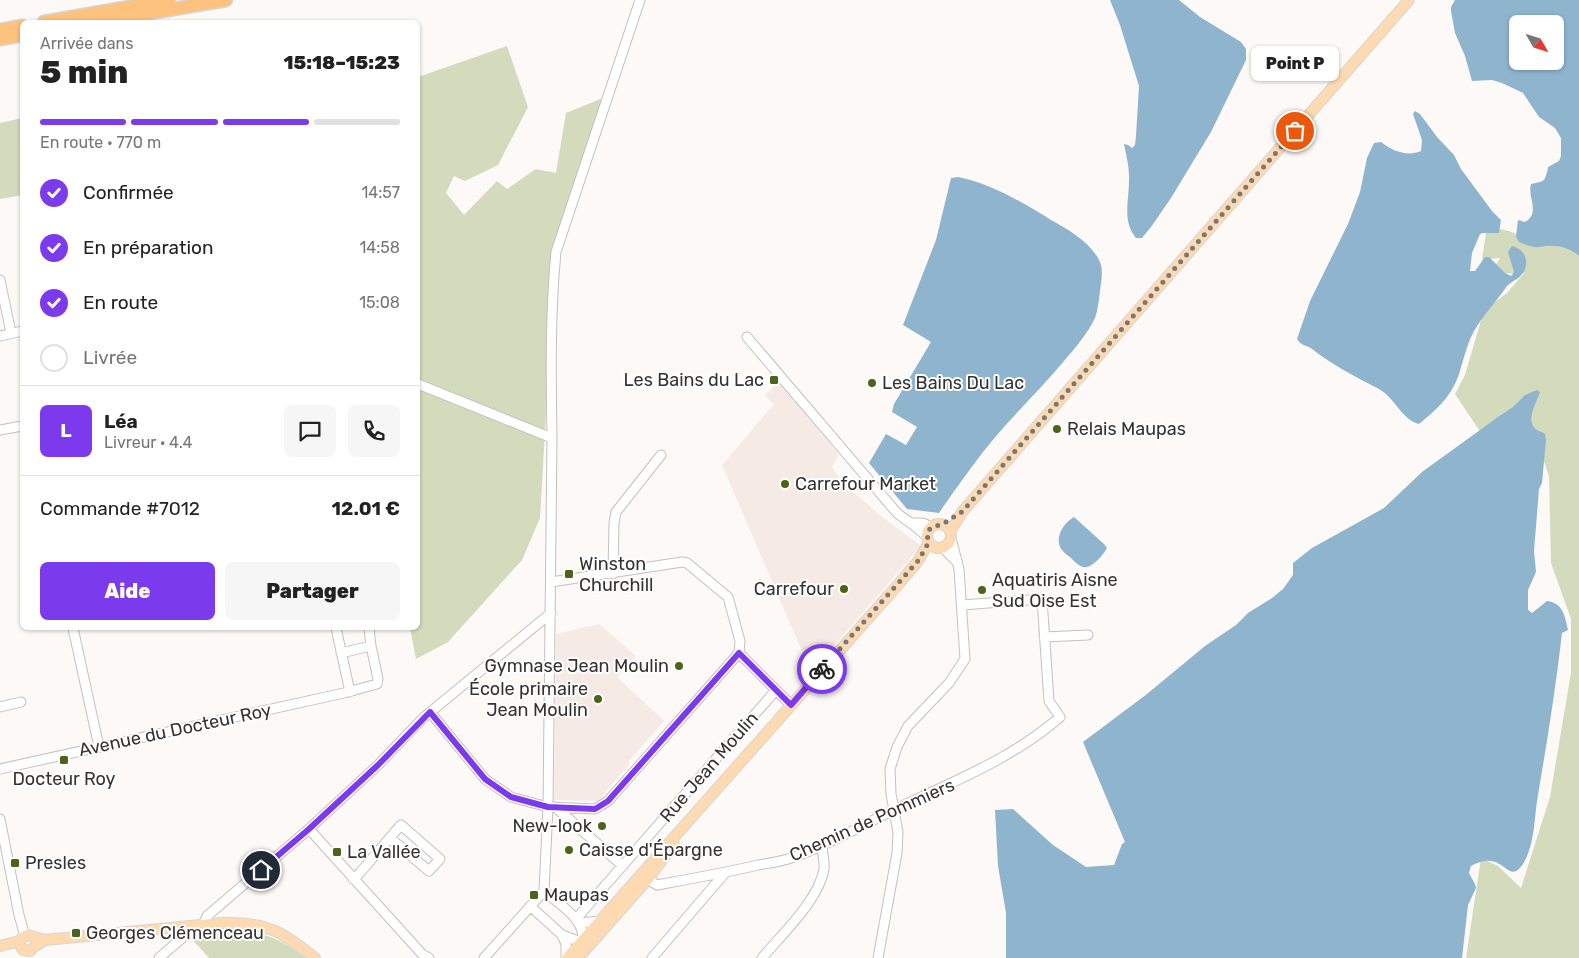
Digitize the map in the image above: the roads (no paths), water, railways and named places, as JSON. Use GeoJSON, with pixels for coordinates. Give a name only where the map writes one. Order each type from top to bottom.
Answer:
{"type":"FeatureCollection","features":[{"type":"Feature","properties":{"kind":"highway"},"geometry":{"type":"LineString","coordinates":[[55,20],[169,0]]}},
{"type":"Feature","properties":{"kind":"highway"},"geometry":{"type":"LineString","coordinates":[[109,20],[226,0]]}},
{"type":"Feature","properties":{"kind":"highway"},"geometry":{"type":"LineString","coordinates":[[0,30],[20,26]]}},
{"type":"Feature","properties":{"kind":"highway"},"geometry":{"type":"LineString","coordinates":[[0,39],[20,35]]}},
{"type":"Feature","properties":{"kind":"main road"},"geometry":{"type":"LineString","coordinates":[[577,958],[600,934],[644,876],[713,793],[918,561],[934,544],[948,544],[962,512],[1409,0]]}},
{"type":"Feature","properties":{"kind":"main road"},"geometry":{"type":"LineString","coordinates":[[934,544],[929,531],[962,512]]}},
{"type":"Feature","properties":{"kind":"main road"},"geometry":{"type":"LineString","coordinates":[[937,526],[947,527],[951,535]]}},
{"type":"Feature","properties":{"kind":"main road"},"geometry":{"type":"LineString","coordinates":[[566,958],[644,876]]}},
{"type":"Feature","properties":{"kind":"main road"},"geometry":{"type":"LineString","coordinates":[[0,947],[28,947],[45,940],[244,922],[262,925],[278,931],[289,937],[315,958]]}},
{"type":"Feature","properties":{"kind":"street"},"geometry":{"type":"LineString","coordinates":[[484,958],[544,891],[552,807],[551,350],[556,252],[640,0]]}},
{"type":"Feature","properties":{"kind":"street"},"geometry":{"type":"LineString","coordinates":[[0,280],[11,333]]}},
{"type":"Feature","properties":{"kind":"street"},"geometry":{"type":"LineString","coordinates":[[0,336],[20,331]]}},
{"type":"Feature","properties":{"kind":"street"},"geometry":{"type":"LineString","coordinates":[[747,337],[897,513],[906,521],[912,523],[937,526]]}},
{"type":"Feature","properties":{"kind":"street"},"geometry":{"type":"LineString","coordinates":[[420,385],[552,438]]}},
{"type":"Feature","properties":{"kind":"street"},"geometry":{"type":"LineString","coordinates":[[0,430],[20,426]]}},
{"type":"Feature","properties":{"kind":"street"},"geometry":{"type":"LineString","coordinates":[[613,574],[616,512],[661,455]]}},
{"type":"Feature","properties":{"kind":"street"},"geometry":{"type":"LineString","coordinates":[[912,523],[934,544],[956,561]]}},
{"type":"Feature","properties":{"kind":"street"},"geometry":{"type":"LineString","coordinates":[[878,958],[898,853],[898,832],[893,810],[890,769],[897,747],[908,726],[948,683],[965,659],[959,569],[951,535]]}},
{"type":"Feature","properties":{"kind":"street"},"geometry":{"type":"LineString","coordinates":[[430,712],[485,779],[511,797],[552,807],[595,809],[608,801],[739,653],[740,641],[728,597],[687,563],[682,562],[551,582]]}},
{"type":"Feature","properties":{"kind":"street"},"geometry":{"type":"LineString","coordinates":[[962,605],[1042,598],[1044,637],[1088,635]]}},
{"type":"Feature","properties":{"kind":"street"},"geometry":{"type":"LineString","coordinates":[[203,925],[207,916],[309,829],[378,765],[430,712],[551,613]]}},
{"type":"Feature","properties":{"kind":"street"},"geometry":{"type":"LineString","coordinates":[[73,630],[99,747]]}},
{"type":"Feature","properties":{"kind":"street"},"geometry":{"type":"LineString","coordinates":[[336,630],[350,692]]}},
{"type":"Feature","properties":{"kind":"street"},"geometry":{"type":"LineString","coordinates":[[341,653],[371,646],[369,630]]}},
{"type":"Feature","properties":{"kind":"street","name":"Chemin de Pommiers"},"geometry":{"type":"LineString","coordinates":[[644,876],[657,885],[725,873],[790,858],[822,846],[893,810],[958,781],[1026,743],[1060,717],[1049,701],[1044,637]]}},
{"type":"Feature","properties":{"kind":"street","name":"Avenue du Docteur Roy"},"geometry":{"type":"LineString","coordinates":[[0,769],[350,692],[376,684],[378,680],[371,646]]}},
{"type":"Feature","properties":{"kind":"street"},"geometry":{"type":"LineString","coordinates":[[739,653],[791,705]]}},
{"type":"Feature","properties":{"kind":"street","name":"Rue Jean Moulin"},"geometry":{"type":"LineString","coordinates":[[578,921],[623,866],[776,690]]}},
{"type":"Feature","properties":{"kind":"street"},"geometry":{"type":"LineString","coordinates":[[0,707],[21,702]]}},
{"type":"Feature","properties":{"kind":"street"},"geometry":{"type":"LineString","coordinates":[[552,807],[623,866]]}},
{"type":"Feature","properties":{"kind":"street"},"geometry":{"type":"LineString","coordinates":[[0,819],[5,862],[28,947]]}},
{"type":"Feature","properties":{"kind":"street"},"geometry":{"type":"LineString","coordinates":[[354,880],[401,825],[440,859],[429,871],[390,838]]}},
{"type":"Feature","properties":{"kind":"street"},"geometry":{"type":"LineString","coordinates":[[309,829],[422,954],[429,958]]}},
{"type":"Feature","properties":{"kind":"street"},"geometry":{"type":"LineString","coordinates":[[762,958],[815,895],[824,867],[822,846]]}},
{"type":"Feature","properties":{"kind":"street"},"geometry":{"type":"LineString","coordinates":[[652,958],[725,873]]}},
{"type":"Feature","properties":{"kind":"street"},"geometry":{"type":"LineString","coordinates":[[544,891],[578,921],[583,939],[577,958]]}},
{"type":"Feature","properties":{"kind":"street"},"geometry":{"type":"LineString","coordinates":[[530,906],[562,935],[572,940],[578,941],[600,934]]}},
{"type":"Feature","properties":{"kind":"street"},"geometry":{"type":"LineString","coordinates":[[578,921],[600,921]]}},
{"type":"Feature","properties":{"kind":"street"},"geometry":{"type":"LineString","coordinates":[[159,958],[181,939],[184,935],[185,927]]}},
{"type":"Feature","properties":{"kind":"street"},"geometry":{"type":"LineString","coordinates":[[562,935],[566,944],[566,958]]}},
{"type":"Feature","properties":{"kind":"water"},"geometry":{"type":"Polygon","coordinates":[[[1110,0],[1179,0],[1200,17],[1241,42],[1246,49],[1246,60],[1211,132],[1171,198],[1142,238],[1136,238],[1131,231],[1127,216],[1129,172],[1124,144],[1132,148],[1135,145],[1139,86],[1110,0]]]}},
{"type":"Feature","properties":{"kind":"water"},"geometry":{"type":"Polygon","coordinates":[[[1455,0],[1579,0],[1579,256],[1568,249],[1559,247],[1530,246],[1519,242],[1516,237],[1518,220],[1525,222],[1532,214],[1531,184],[1544,180],[1548,167],[1559,161],[1561,156],[1561,138],[1555,128],[1539,117],[1523,93],[1492,80],[1472,81],[1465,56],[1455,33],[1451,11],[1455,0]]]}},
{"type":"Feature","properties":{"kind":"water"},"geometry":{"type":"Polygon","coordinates":[[[1415,111],[1420,114],[1437,137],[1454,155],[1461,169],[1492,211],[1501,220],[1499,233],[1480,234],[1472,253],[1470,271],[1475,271],[1485,257],[1489,257],[1505,273],[1511,276],[1514,272],[1508,252],[1512,246],[1523,253],[1526,261],[1525,270],[1521,276],[1507,286],[1473,333],[1458,377],[1451,391],[1437,409],[1419,424],[1408,418],[1379,389],[1336,366],[1300,343],[1297,339],[1310,301],[1348,224],[1360,192],[1367,158],[1374,143],[1381,142],[1390,148],[1406,153],[1421,151],[1422,140],[1413,114],[1415,111]]]}},
{"type":"Feature","properties":{"kind":"water"},"geometry":{"type":"Polygon","coordinates":[[[958,177],[983,184],[1006,194],[1073,233],[1087,244],[1098,257],[1102,275],[1096,315],[1085,335],[983,452],[939,513],[907,509],[869,463],[886,434],[906,445],[917,427],[892,412],[894,404],[931,342],[903,325],[936,240],[951,178],[958,177]]]}},
{"type":"Feature","properties":{"kind":"water"},"geometry":{"type":"Polygon","coordinates":[[[1537,390],[1540,392],[1531,417],[1533,426],[1545,434],[1546,440],[1542,483],[1539,489],[1534,551],[1536,572],[1528,590],[1528,610],[1532,613],[1547,601],[1557,604],[1566,620],[1568,630],[1562,633],[1529,851],[1524,863],[1516,871],[1512,872],[1500,864],[1489,861],[1471,866],[1469,873],[1476,888],[1468,905],[1462,958],[1006,958],[1006,913],[998,866],[995,810],[1013,809],[1053,845],[1086,867],[1114,865],[1122,844],[1125,842],[1083,742],[1147,694],[1205,646],[1236,625],[1248,613],[1283,589],[1293,575],[1293,563],[1312,548],[1384,508],[1422,472],[1513,407],[1525,395],[1537,390]]]}},
{"type":"Feature","properties":{"kind":"water"},"geometry":{"type":"Polygon","coordinates":[[[1074,517],[1107,548],[1097,561],[1090,566],[1080,566],[1066,554],[1059,542],[1062,529],[1074,517]]]}},
{"type":"Feature","properties":{"kind":"place","name":"Point P"},"geometry":{"type":"Point","coordinates":[1295,131]}},
{"type":"Feature","properties":{"kind":"place","name":"Les Bains du Lac"},"geometry":{"type":"Point","coordinates":[774,380]}},
{"type":"Feature","properties":{"kind":"place","name":"Les Bains Du Lac"},"geometry":{"type":"Point","coordinates":[872,383]}},
{"type":"Feature","properties":{"kind":"place","name":"Relais Maupas"},"geometry":{"type":"Point","coordinates":[1057,429]}},
{"type":"Feature","properties":{"kind":"place","name":"Carrefour Market"},"geometry":{"type":"Point","coordinates":[785,484]}},
{"type":"Feature","properties":{"kind":"place","name":"Winston Churchill"},"geometry":{"type":"Point","coordinates":[569,574]}},
{"type":"Feature","properties":{"kind":"place","name":"Carrefour"},"geometry":{"type":"Point","coordinates":[844,589]}},
{"type":"Feature","properties":{"kind":"place","name":"Aquatiris Aisne Sud Oise Est"},"geometry":{"type":"Point","coordinates":[982,590]}},
{"type":"Feature","properties":{"kind":"place","name":"Gymnase Jean Moulin"},"geometry":{"type":"Point","coordinates":[679,666]}},
{"type":"Feature","properties":{"kind":"place","name":"École primaire Jean Moulin"},"geometry":{"type":"Point","coordinates":[598,699]}},
{"type":"Feature","properties":{"kind":"place","name":"Docteur Roy"},"geometry":{"type":"Point","coordinates":[64,760]}},
{"type":"Feature","properties":{"kind":"place","name":"New-look"},"geometry":{"type":"Point","coordinates":[602,826]}},
{"type":"Feature","properties":{"kind":"place","name":"Caisse d'Épargne"},"geometry":{"type":"Point","coordinates":[569,850]}},
{"type":"Feature","properties":{"kind":"place","name":"La Vallée"},"geometry":{"type":"Point","coordinates":[337,852]}},
{"type":"Feature","properties":{"kind":"place","name":"Presles"},"geometry":{"type":"Point","coordinates":[15,863]}},
{"type":"Feature","properties":{"kind":"place","name":"Maupas"},"geometry":{"type":"Point","coordinates":[534,895]}},
{"type":"Feature","properties":{"kind":"place","name":"Georges Clémenceau"},"geometry":{"type":"Point","coordinates":[76,933]}}]}
